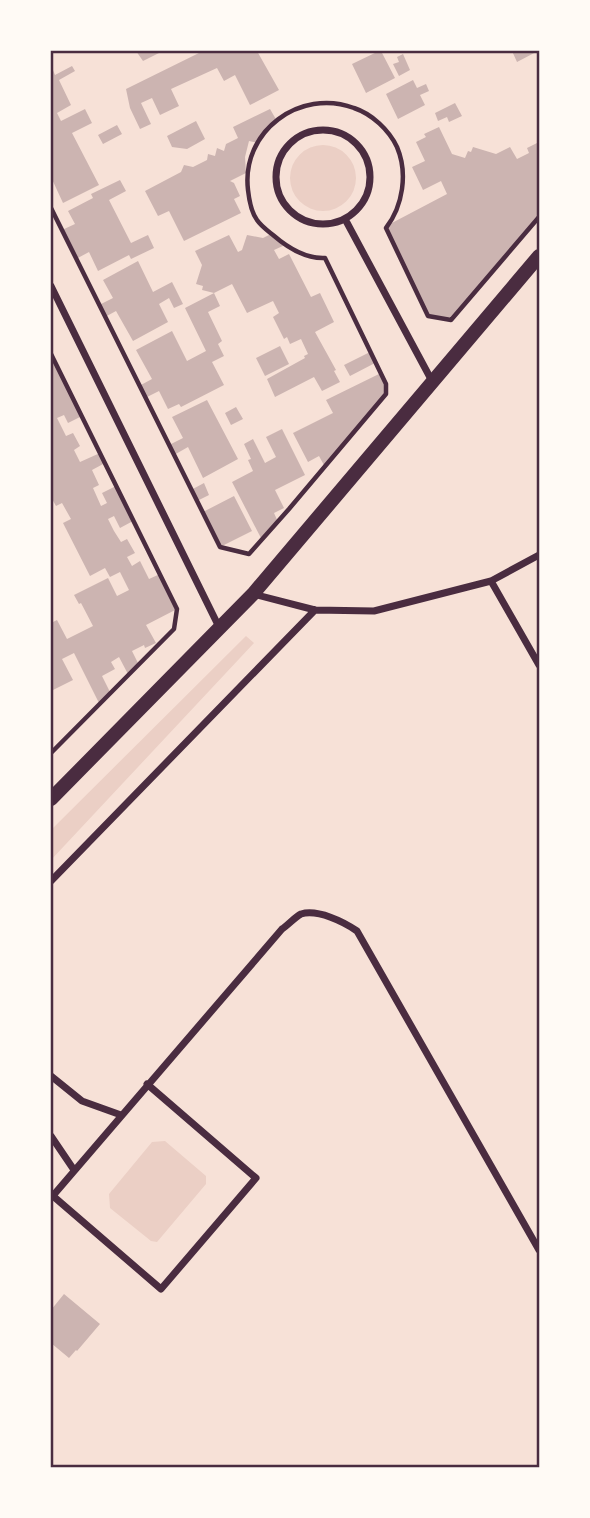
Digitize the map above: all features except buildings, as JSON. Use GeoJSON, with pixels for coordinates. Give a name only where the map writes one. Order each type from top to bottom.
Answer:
{"type":"FeatureCollection","features":[{"type":"Feature","properties":{"kind":"main road"},"geometry":{"type":"LineString","coordinates":[[51,799],[253,594],[539,256]]}},
{"type":"Feature","properties":{"kind":"street"},"geometry":{"type":"LineString","coordinates":[[317,130],[334,131],[349,137],[361,148],[369,163],[371,179],[368,195],[358,209],[345,219],[331,224],[302,220],[290,211],[281,199],[276,185],[277,169],[290,143],[303,134],[317,130]]}},
{"type":"Feature","properties":{"kind":"street"},"geometry":{"type":"LineString","coordinates":[[345,219],[432,382]]}},
{"type":"Feature","properties":{"kind":"street"},"geometry":{"type":"LineString","coordinates":[[51,286],[220,627]]}},
{"type":"Feature","properties":{"kind":"street"},"geometry":{"type":"LineString","coordinates":[[253,594],[315,610],[374,611],[491,580],[539,555]]}},
{"type":"Feature","properties":{"kind":"street"},"geometry":{"type":"LineString","coordinates":[[491,580],[539,665]]}},
{"type":"Feature","properties":{"kind":"street"},"geometry":{"type":"LineString","coordinates":[[51,881],[315,610]]}},
{"type":"Feature","properties":{"kind":"street"},"geometry":{"type":"LineString","coordinates":[[147,1084],[257,1178],[161,1289],[52,1197],[147,1084],[282,929],[302,914],[322,915],[342,921],[357,931],[539,1250]]}},
{"type":"Feature","properties":{"kind":"street"},"geometry":{"type":"LineString","coordinates":[[51,1076],[82,1101],[121,1115]]}},
{"type":"Feature","properties":{"kind":"street"},"geometry":{"type":"LineString","coordinates":[[51,1136],[74,1170]]}},
{"type":"Feature","properties":{"kind":"path"},"geometry":{"type":"LineString","coordinates":[[51,208],[220,547],[248,554],[386,394],[386,384],[325,258],[310,257],[287,246],[257,220],[248,186],[250,165],[266,131],[291,111],[308,104],[325,103],[358,109],[384,128],[396,144],[403,171],[400,199],[386,228],[428,316],[451,320],[539,218]]}},
{"type":"Feature","properties":{"kind":"path"},"geometry":{"type":"LineString","coordinates":[[51,354],[177,609],[174,629],[51,753]]}},
{"type":"Feature","properties":{"kind":"shaded area"},"geometry":{"type":"Polygon","coordinates":[[[329,145],[347,154],[354,165],[354,191],[347,202],[336,209],[317,211],[299,202],[292,191],[290,172],[299,154],[310,147],[329,145]]]}},
{"type":"Feature","properties":{"kind":"shaded area"},"geometry":{"type":"Polygon","coordinates":[[[246,636],[254,643],[51,860],[51,830],[246,636]]]}},
{"type":"Feature","properties":{"kind":"shaded area"},"geometry":{"type":"Polygon","coordinates":[[[165,1141],[206,1176],[206,1184],[157,1242],[151,1241],[110,1208],[109,1194],[152,1142],[165,1141]]]}}]}
